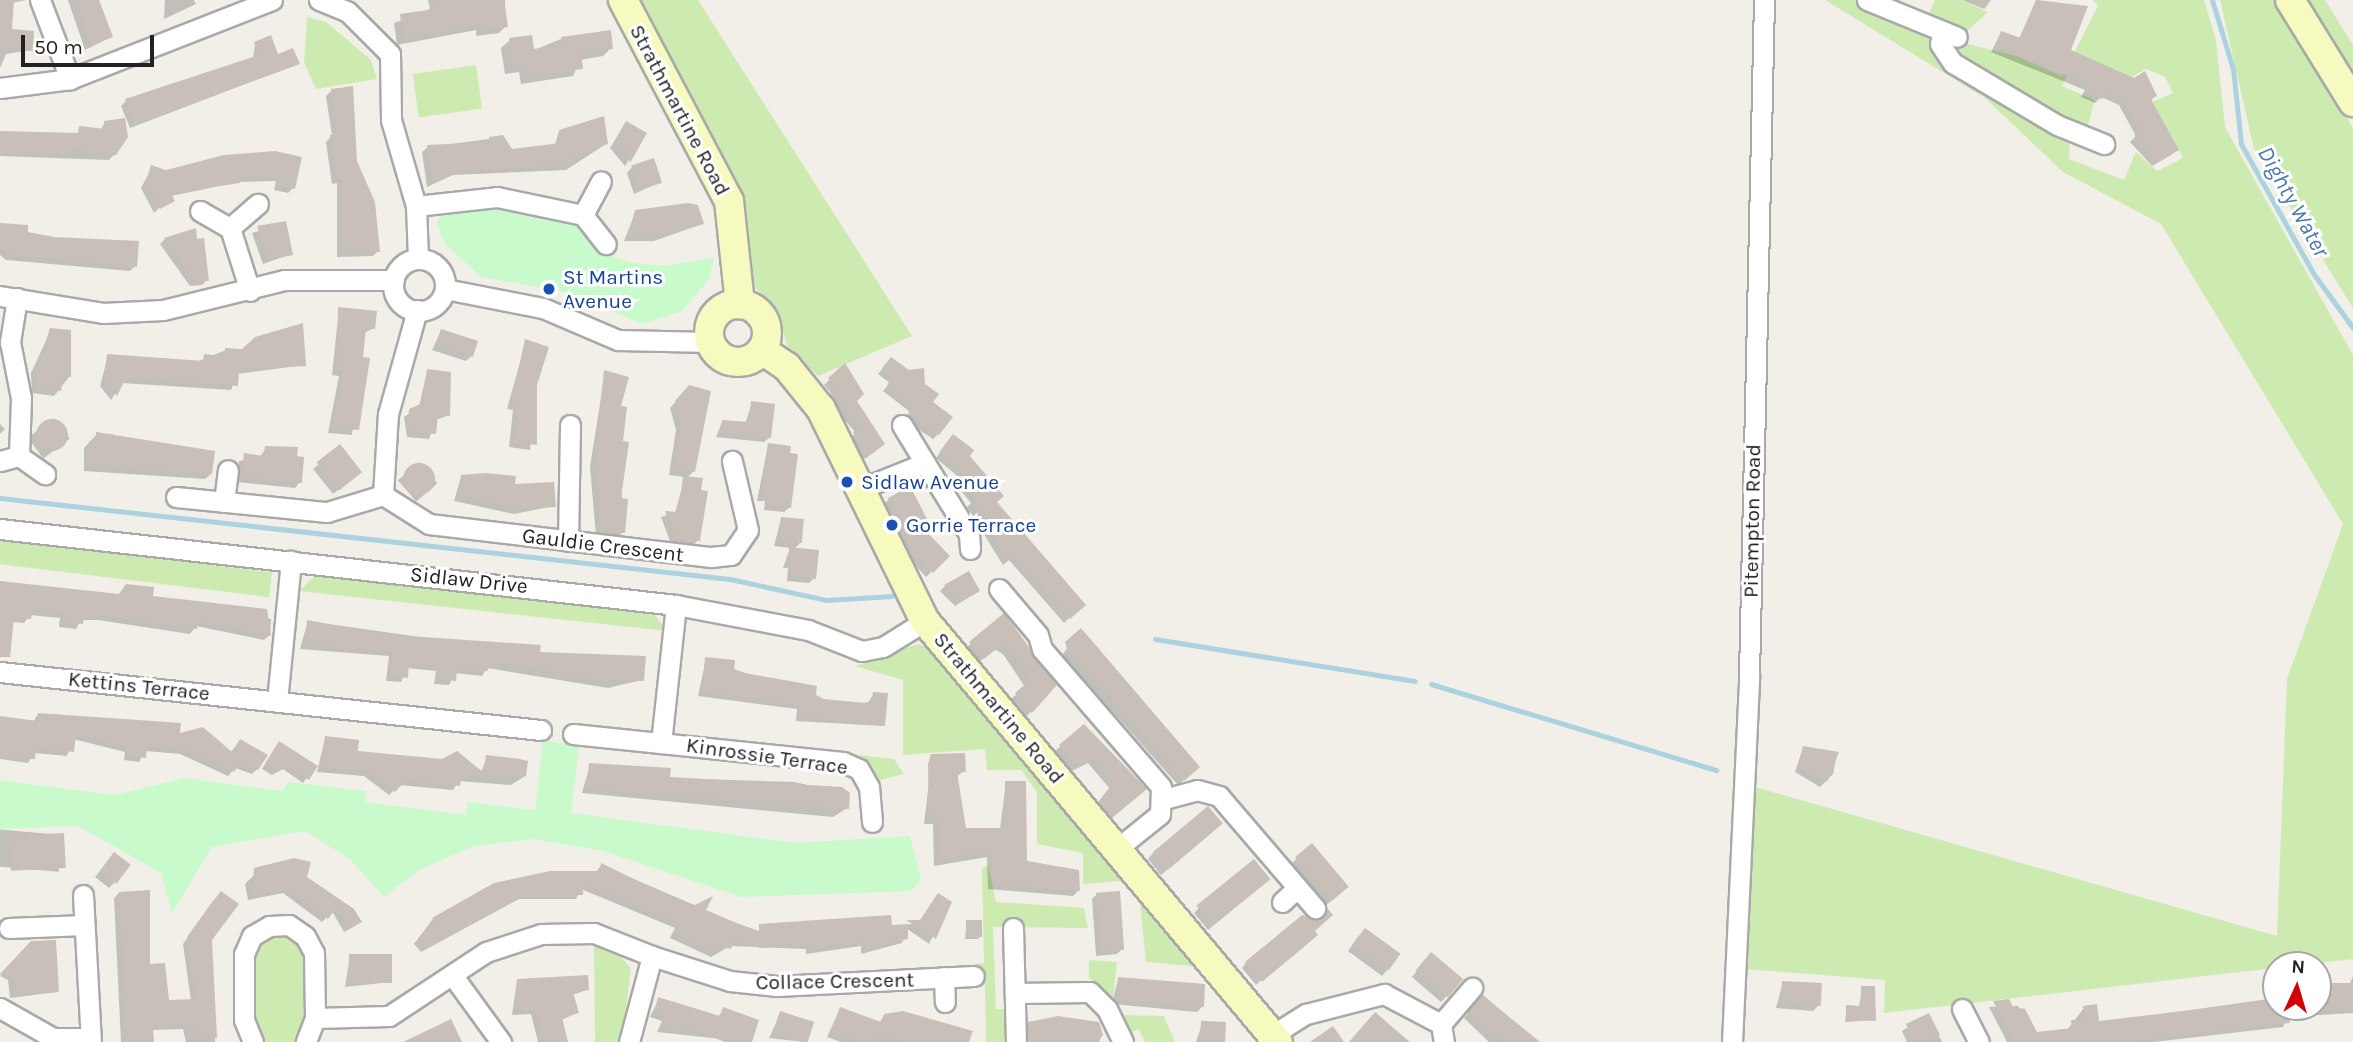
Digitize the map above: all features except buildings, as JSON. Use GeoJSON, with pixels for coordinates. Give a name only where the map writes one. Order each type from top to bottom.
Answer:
{"type":"FeatureCollection","features":[{"type":"Feature","properties":{"kind":"street"},"geometry":{"type":"LineString","coordinates":[[40,0],[70,79]]}},
{"type":"Feature","properties":{"kind":"street"},"geometry":{"type":"LineString","coordinates":[[0,88],[70,79],[240,6],[272,0]]}},
{"type":"Feature","properties":{"kind":"street"},"geometry":{"type":"LineString","coordinates":[[319,0],[353,6],[390,54],[391,120],[416,206],[418,259]]}},
{"type":"Feature","properties":{"kind":"street","name":"Strathmartine Road"},"geometry":{"type":"LineString","coordinates":[[623,0],[729,201],[740,304]]}},
{"type":"Feature","properties":{"kind":"street","name":"Pitempton Road"},"geometry":{"type":"LineString","coordinates":[[1732,1042],[1749,676],[1764,0]]}},
{"type":"Feature","properties":{"kind":"street"},"geometry":{"type":"LineString","coordinates":[[1867,0],[1950,34],[1940,44],[1953,63],[2057,125],[2104,144]]}},
{"type":"Feature","properties":{"kind":"street"},"geometry":{"type":"LineString","coordinates":[[2290,0],[2353,102]]}},
{"type":"Feature","properties":{"kind":"street"},"geometry":{"type":"LineString","coordinates":[[583,215],[601,181]]}},
{"type":"Feature","properties":{"kind":"street"},"geometry":{"type":"LineString","coordinates":[[416,206],[496,197],[583,215],[606,244]]}},
{"type":"Feature","properties":{"kind":"street"},"geometry":{"type":"LineString","coordinates":[[230,228],[258,204]]}},
{"type":"Feature","properties":{"kind":"street"},"geometry":{"type":"LineString","coordinates":[[200,211],[230,228],[250,291]]}},
{"type":"Feature","properties":{"kind":"street"},"geometry":{"type":"LineString","coordinates":[[418,259],[436,264],[445,289],[432,308],[416,310],[396,296],[394,280],[402,265],[418,259]]}},
{"type":"Feature","properties":{"kind":"street"},"geometry":{"type":"LineString","coordinates":[[45,474],[10,458],[21,398],[10,342],[9,297],[115,312],[208,304],[250,291],[323,276],[394,280]]}},
{"type":"Feature","properties":{"kind":"street"},"geometry":{"type":"LineString","coordinates":[[445,289],[543,308],[618,340],[710,342],[729,360],[747,360],[762,350],[764,321],[740,304],[715,315],[710,342]]}},
{"type":"Feature","properties":{"kind":"street"},"geometry":{"type":"LineString","coordinates":[[176,497],[327,512],[383,495],[388,414],[416,310]]}},
{"type":"Feature","properties":{"kind":"street","name":"Strathmartine Road"},"geometry":{"type":"LineString","coordinates":[[762,350],[805,385],[925,621],[1275,1038]]}},
{"type":"Feature","properties":{"kind":"street"},"geometry":{"type":"LineString","coordinates":[[568,541],[570,425]]}},
{"type":"Feature","properties":{"kind":"street"},"geometry":{"type":"LineString","coordinates":[[901,425],[969,534],[970,549]]}},
{"type":"Feature","properties":{"kind":"street","name":"Gauldie Crescent"},"geometry":{"type":"LineString","coordinates":[[383,495],[429,524],[568,541],[731,555],[748,530],[732,461]]}},
{"type":"Feature","properties":{"kind":"street"},"geometry":{"type":"LineString","coordinates":[[860,489],[925,463]]}},
{"type":"Feature","properties":{"kind":"street"},"geometry":{"type":"LineString","coordinates":[[224,502],[228,470]]}},
{"type":"Feature","properties":{"kind":"street","name":"Sidlaw Drive"},"geometry":{"type":"LineString","coordinates":[[0,528],[676,605],[808,630],[862,651],[883,647],[925,621]]}},
{"type":"Feature","properties":{"kind":"street"},"geometry":{"type":"LineString","coordinates":[[277,701],[291,561]]}},
{"type":"Feature","properties":{"kind":"street"},"geometry":{"type":"LineString","coordinates":[[999,589],[1038,635],[1042,649],[1161,787],[1164,799],[1160,814],[1118,848]]}},
{"type":"Feature","properties":{"kind":"street","name":"Kinrossie Terrace"},"geometry":{"type":"LineString","coordinates":[[661,743],[676,605]]}},
{"type":"Feature","properties":{"kind":"street","name":"Kettins Terrace"},"geometry":{"type":"LineString","coordinates":[[0,672],[541,730]]}},
{"type":"Feature","properties":{"kind":"street","name":"Kinrossie Terrace"},"geometry":{"type":"LineString","coordinates":[[573,734],[843,762],[859,769],[869,787],[872,822]]}},
{"type":"Feature","properties":{"kind":"street"},"geometry":{"type":"LineString","coordinates":[[1164,799],[1197,790],[1219,796],[1315,908]]}},
{"type":"Feature","properties":{"kind":"street"},"geometry":{"type":"LineString","coordinates":[[1282,902],[1297,888]]}},
{"type":"Feature","properties":{"kind":"street"},"geometry":{"type":"LineString","coordinates":[[0,1008],[53,1038],[91,1040],[83,895]]}},
{"type":"Feature","properties":{"kind":"street"},"geometry":{"type":"LineString","coordinates":[[9,928],[84,925]]}},
{"type":"Feature","properties":{"kind":"street"},"geometry":{"type":"LineString","coordinates":[[253,1042],[244,1020],[244,954],[252,936],[269,926],[289,925],[305,936],[314,954],[315,1018],[306,1042]]}},
{"type":"Feature","properties":{"kind":"street"},"geometry":{"type":"LineString","coordinates":[[1013,928],[1016,1042]]}},
{"type":"Feature","properties":{"kind":"street","name":"Collace Crescent"},"geometry":{"type":"LineString","coordinates":[[315,1018],[389,1016],[512,940],[550,933],[594,933],[720,979],[776,986],[974,976]]}},
{"type":"Feature","properties":{"kind":"street"},"geometry":{"type":"LineString","coordinates":[[629,1042],[652,956]]}},
{"type":"Feature","properties":{"kind":"street"},"geometry":{"type":"LineString","coordinates":[[453,976],[501,1042]]}},
{"type":"Feature","properties":{"kind":"street","name":"Collace Crescent"},"geometry":{"type":"LineString","coordinates":[[944,977],[945,1002]]}},
{"type":"Feature","properties":{"kind":"street"},"geometry":{"type":"LineString","coordinates":[[1275,1038],[1306,1014],[1384,994],[1442,1033],[1472,988]]}},
{"type":"Feature","properties":{"kind":"street"},"geometry":{"type":"LineString","coordinates":[[1016,993],[1090,992],[1107,1009],[1123,1042]]}},
{"type":"Feature","properties":{"kind":"street"},"geometry":{"type":"LineString","coordinates":[[1962,1009],[1979,1042]]}},
{"type":"Feature","properties":{"kind":"green space"},"geometry":{"type":"Polygon","coordinates":[[[639,0],[698,0],[912,336],[818,376],[788,347],[777,314],[752,283],[639,0]]]}},
{"type":"Feature","properties":{"kind":"green space"},"geometry":{"type":"Polygon","coordinates":[[[1825,0],[1854,0],[1925,27],[1935,35],[1933,44],[2070,136],[2069,159],[2124,180],[2136,152],[2157,171],[2183,158],[2153,102],[2173,93],[2165,77],[2146,69],[2132,77],[2077,53],[2062,86],[2095,100],[2086,131],[1966,64],[1955,41],[2016,56],[2062,76],[2098,6],[2093,0],[2204,0],[2216,40],[2225,127],[2353,355],[2353,959],[2332,961],[2332,951],[2262,951],[2262,969],[1884,1013],[1885,980],[1746,969],[1755,787],[2277,936],[2287,679],[2343,524],[2161,224],[2063,172],[1985,98],[1825,0]]]}},
{"type":"Feature","properties":{"kind":"green space"},"geometry":{"type":"Polygon","coordinates":[[[1935,0],[1961,0],[1988,12],[1966,32],[1927,18],[1935,0]]]}},
{"type":"Feature","properties":{"kind":"green space"},"geometry":{"type":"Polygon","coordinates":[[[2220,0],[2274,0],[2353,128],[2353,308],[2254,149],[2220,0]]]}},
{"type":"Feature","properties":{"kind":"green space"},"geometry":{"type":"Polygon","coordinates":[[[2301,0],[2325,0],[2353,45],[2353,86],[2301,0]]]}},
{"type":"Feature","properties":{"kind":"green space"},"geometry":{"type":"Polygon","coordinates":[[[307,17],[326,22],[371,60],[377,79],[316,89],[304,63],[307,17]]]}},
{"type":"Feature","properties":{"kind":"green space"},"geometry":{"type":"Polygon","coordinates":[[[476,65],[482,109],[419,117],[413,74],[476,65]]]}},
{"type":"Feature","properties":{"kind":"green space"},"geometry":{"type":"Polygon","coordinates":[[[495,205],[584,222],[608,255],[628,262],[659,266],[714,258],[709,279],[682,311],[642,324],[566,292],[481,277],[445,244],[437,224],[441,214],[495,205]]]}},
{"type":"Feature","properties":{"kind":"green space"},"geometry":{"type":"Polygon","coordinates":[[[0,539],[272,572],[269,597],[0,564],[0,539]]]}},
{"type":"Feature","properties":{"kind":"green space"},"geometry":{"type":"Polygon","coordinates":[[[318,573],[652,611],[667,631],[299,591],[318,573]]]}},
{"type":"Feature","properties":{"kind":"green space"},"geometry":{"type":"Polygon","coordinates":[[[918,644],[934,649],[1131,880],[1083,884],[1083,853],[1037,844],[1037,792],[1021,770],[987,770],[985,749],[903,755],[903,680],[855,666],[918,644]]]}},
{"type":"Feature","properties":{"kind":"green space"},"geometry":{"type":"Polygon","coordinates":[[[543,741],[579,745],[571,813],[796,843],[910,836],[921,880],[911,891],[741,897],[603,851],[532,839],[474,846],[419,870],[384,897],[351,860],[305,831],[212,847],[172,913],[161,873],[78,826],[0,829],[0,780],[114,795],[185,778],[283,791],[288,782],[366,791],[365,802],[466,815],[468,802],[535,810],[543,741]]]}},
{"type":"Feature","properties":{"kind":"green space"},"geometry":{"type":"Polygon","coordinates":[[[851,754],[894,759],[904,774],[876,781],[851,754]]]}},
{"type":"Feature","properties":{"kind":"green space"},"geometry":{"type":"Polygon","coordinates":[[[988,865],[996,902],[1084,908],[1088,928],[993,927],[996,1009],[1009,1009],[1011,1042],[986,1042],[985,985],[974,985],[975,964],[984,963],[982,869],[988,865]]]}},
{"type":"Feature","properties":{"kind":"green space"},"geometry":{"type":"Polygon","coordinates":[[[1138,885],[1203,967],[1146,962],[1138,885]]]}},
{"type":"Feature","properties":{"kind":"green space"},"geometry":{"type":"Polygon","coordinates":[[[273,932],[295,937],[307,956],[308,1020],[295,1042],[263,1042],[253,1031],[251,956],[273,932]]]}},
{"type":"Feature","properties":{"kind":"green space"},"geometry":{"type":"Polygon","coordinates":[[[594,941],[611,946],[631,968],[622,1042],[595,1042],[594,941]]]}},
{"type":"Feature","properties":{"kind":"green space"},"geometry":{"type":"Polygon","coordinates":[[[1089,960],[1117,962],[1113,997],[1089,978],[1089,960]]]}},
{"type":"Feature","properties":{"kind":"green space"},"geometry":{"type":"Polygon","coordinates":[[[1121,1015],[1164,1016],[1175,1042],[1145,1042],[1139,1029],[1127,1034],[1121,1015]]]}},
{"type":"Feature","properties":{"kind":"waterway","name":"Dighty Water"},"geometry":{"type":"LineString","coordinates":[[2212,0],[2233,69],[2241,144],[2313,273],[2353,328]]}},
{"type":"Feature","properties":{"kind":"waterway"},"geometry":{"type":"LineString","coordinates":[[0,498],[730,579],[826,600],[892,596]]}},
{"type":"Feature","properties":{"kind":"waterway"},"geometry":{"type":"LineString","coordinates":[[1155,639],[1415,681]]}},
{"type":"Feature","properties":{"kind":"waterway"},"geometry":{"type":"LineString","coordinates":[[1431,684],[1716,770]]}},
{"type":"Feature","properties":{"kind":"place","name":"St Martins Avenue"},"geometry":{"type":"Point","coordinates":[549,289]}},
{"type":"Feature","properties":{"kind":"place","name":"Sidlaw Avenue"},"geometry":{"type":"Point","coordinates":[847,482]}},
{"type":"Feature","properties":{"kind":"place","name":"Gorrie Terrace"},"geometry":{"type":"Point","coordinates":[892,525]}}]}
